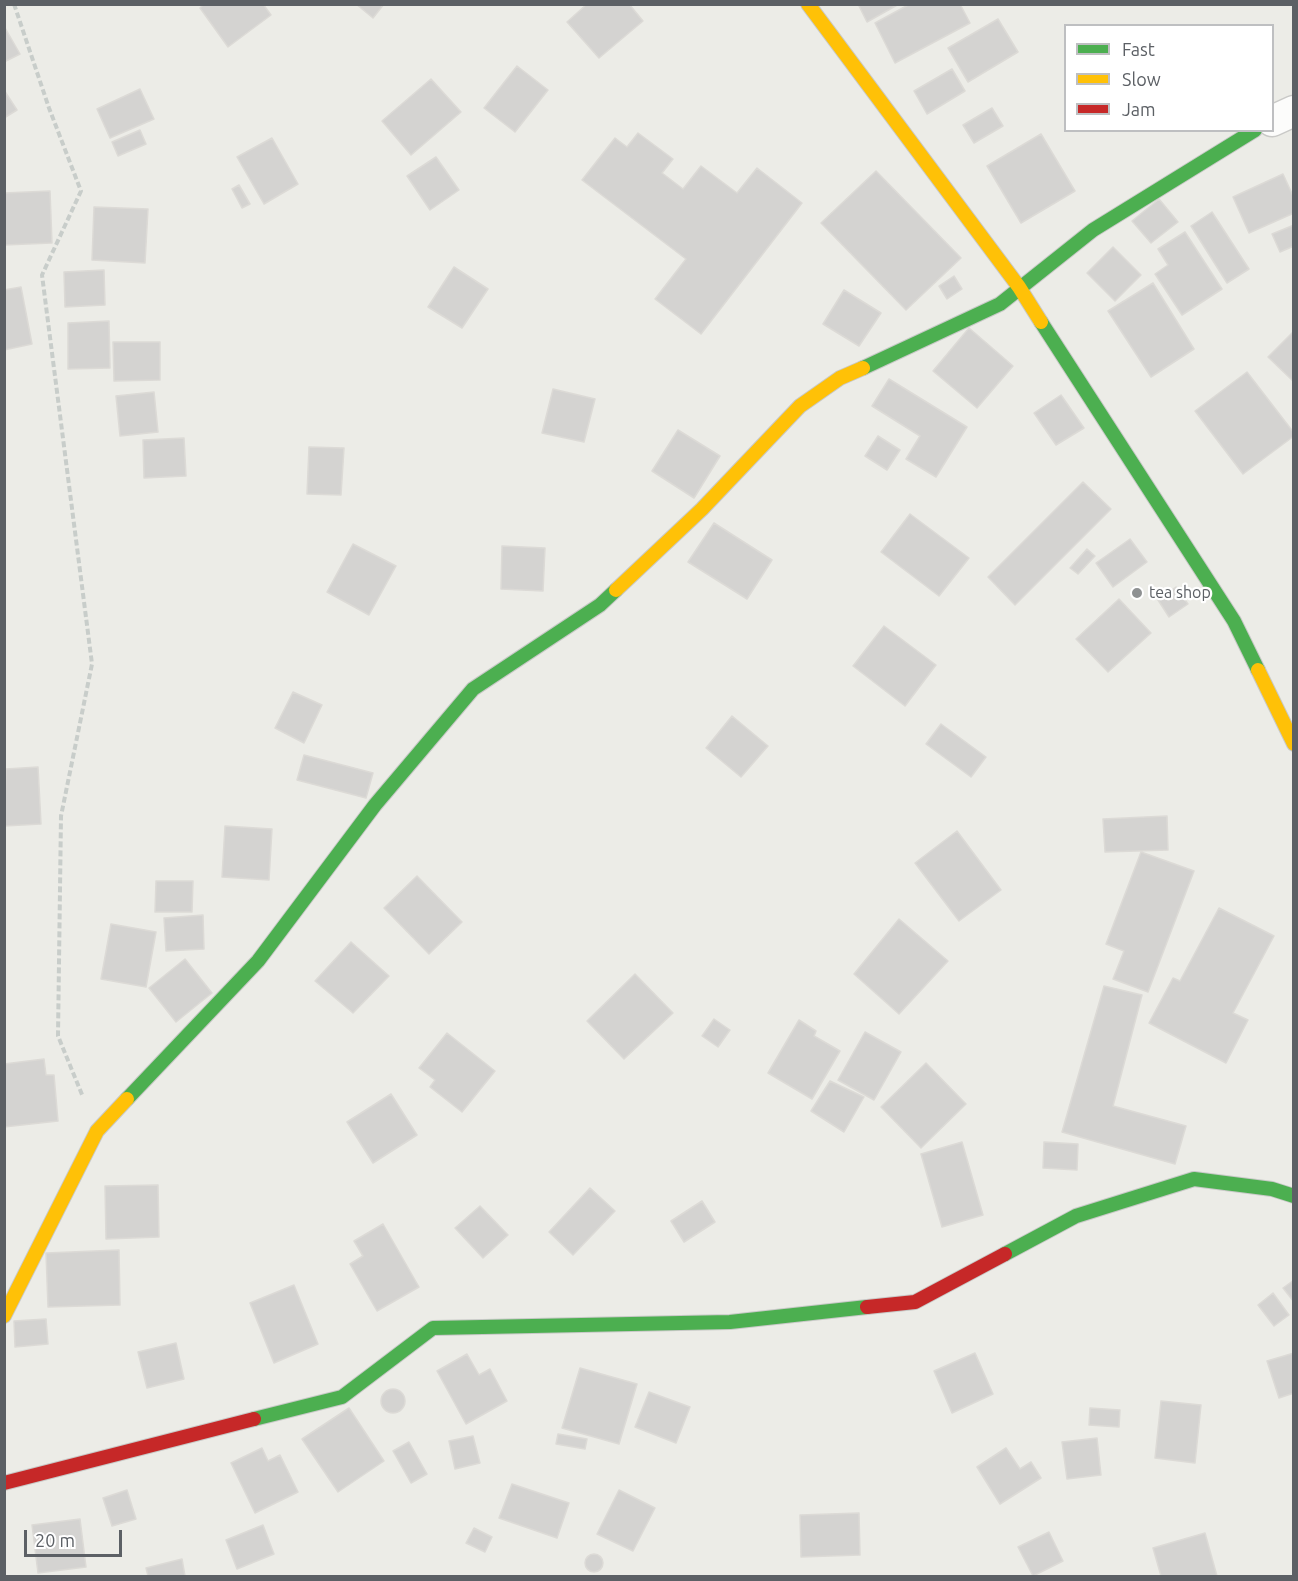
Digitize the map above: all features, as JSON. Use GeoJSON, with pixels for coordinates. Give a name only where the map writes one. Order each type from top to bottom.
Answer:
{"type":"FeatureCollection","features":[{"type":"Feature","properties":{"kind":"main road"},"geometry":{"type":"LineString","coordinates":[[808,4],[1018,287],[1234,621],[1293,744]]}},
{"type":"Feature","properties":{"kind":"main road"},"geometry":{"type":"LineString","coordinates":[[4,1316],[98,1131],[258,961],[375,805],[473,689],[600,605],[702,510],[800,406],[840,378],[1000,303],[1093,230],[1252,132]]}},
{"type":"Feature","properties":{"kind":"main road"},"geometry":{"type":"LineString","coordinates":[[4,1483],[342,1397],[433,1328],[730,1322],[915,1302],[1076,1216],[1194,1179],[1272,1189],[1293,1196]]}},
{"type":"Feature","properties":{"kind":"street"},"geometry":{"type":"LineString","coordinates":[[1274,120],[1293,111]]}},
{"type":"Feature","properties":{"kind":"path"},"geometry":{"type":"LineString","coordinates":[[14,4],[49,108],[81,191],[42,275],[92,664],[61,816],[58,1036],[98,1131]]}},
{"type":"Feature","properties":{"kind":"building"},"geometry":{"type":"Polygon","coordinates":[[[204,4],[263,4],[271,15],[228,47],[200,8],[204,4]]]}},
{"type":"Feature","properties":{"kind":"building"},"geometry":{"type":"Polygon","coordinates":[[[356,4],[384,4],[373,18],[356,4]]]}},
{"type":"Feature","properties":{"kind":"building"},"geometry":{"type":"Polygon","coordinates":[[[587,4],[629,4],[643,21],[599,58],[567,22],[587,4]]]}},
{"type":"Feature","properties":{"kind":"building"},"geometry":{"type":"Polygon","coordinates":[[[858,4],[899,4],[867,22],[858,4]]]}},
{"type":"Feature","properties":{"kind":"building"},"geometry":{"type":"Polygon","coordinates":[[[910,4],[960,4],[970,23],[895,63],[875,23],[910,4]]]}},
{"type":"Feature","properties":{"kind":"building"},"geometry":{"type":"Polygon","coordinates":[[[998,19],[1018,52],[968,82],[948,48],[998,19]]]}},
{"type":"Feature","properties":{"kind":"building"},"geometry":{"type":"Polygon","coordinates":[[[4,26],[20,54],[4,62],[4,26]]]}},
{"type":"Feature","properties":{"kind":"building"},"geometry":{"type":"Polygon","coordinates":[[[517,66],[548,90],[515,132],[484,108],[517,66]]]}},
{"type":"Feature","properties":{"kind":"building"},"geometry":{"type":"Polygon","coordinates":[[[952,69],[965,91],[927,114],[914,91],[952,69]]]}},
{"type":"Feature","properties":{"kind":"building"},"geometry":{"type":"Polygon","coordinates":[[[431,79],[461,112],[411,155],[382,121],[431,79]]]}},
{"type":"Feature","properties":{"kind":"building"},"geometry":{"type":"Polygon","coordinates":[[[140,89],[154,119],[110,138],[97,109],[140,89]]]}},
{"type":"Feature","properties":{"kind":"building"},"geometry":{"type":"Polygon","coordinates":[[[4,90],[17,110],[4,118],[4,90]]]}},
{"type":"Feature","properties":{"kind":"building"},"geometry":{"type":"Polygon","coordinates":[[[992,108],[1003,126],[974,143],[963,125],[992,108]]]}},
{"type":"Feature","properties":{"kind":"building"},"geometry":{"type":"Polygon","coordinates":[[[140,130],[146,144],[118,156],[112,142],[140,130]]]}},
{"type":"Feature","properties":{"kind":"building"},"geometry":{"type":"Polygon","coordinates":[[[638,133],[673,159],[662,173],[683,189],[701,166],[737,193],[757,168],[802,203],[701,334],[655,299],[686,259],[582,180],[615,138],[627,147],[638,133]]]}},
{"type":"Feature","properties":{"kind":"building"},"geometry":{"type":"Polygon","coordinates":[[[1041,134],[1075,191],[1021,223],[987,166],[1041,134]]]}},
{"type":"Feature","properties":{"kind":"building"},"geometry":{"type":"Polygon","coordinates":[[[272,138],[298,184],[264,204],[237,157],[272,138]]]}},
{"type":"Feature","properties":{"kind":"building"},"geometry":{"type":"Polygon","coordinates":[[[436,157],[459,190],[430,210],[407,176],[436,157]]]}},
{"type":"Feature","properties":{"kind":"building"},"geometry":{"type":"Polygon","coordinates":[[[876,171],[961,258],[906,310],[821,223],[876,171]]]}},
{"type":"Feature","properties":{"kind":"building"},"geometry":{"type":"Polygon","coordinates":[[[1283,174],[1294,198],[1294,213],[1249,233],[1233,197],[1283,174]]]}},
{"type":"Feature","properties":{"kind":"building"},"geometry":{"type":"Polygon","coordinates":[[[239,185],[250,204],[242,208],[232,189],[239,185]]]}},
{"type":"Feature","properties":{"kind":"building"},"geometry":{"type":"Polygon","coordinates":[[[50,191],[52,243],[4,245],[4,193],[50,191]]]}},
{"type":"Feature","properties":{"kind":"building"},"geometry":{"type":"Polygon","coordinates":[[[1159,199],[1178,222],[1151,243],[1132,221],[1159,199]]]}},
{"type":"Feature","properties":{"kind":"building"},"geometry":{"type":"Polygon","coordinates":[[[94,207],[148,209],[145,263],[92,260],[94,207]]]}},
{"type":"Feature","properties":{"kind":"building"},"geometry":{"type":"Polygon","coordinates":[[[1212,212],[1249,269],[1227,283],[1191,226],[1212,212]]]}},
{"type":"Feature","properties":{"kind":"building"},"geometry":{"type":"Polygon","coordinates":[[[1294,225],[1294,246],[1280,252],[1272,234],[1294,225]]]}},
{"type":"Feature","properties":{"kind":"building"},"geometry":{"type":"Polygon","coordinates":[[[1185,232],[1222,289],[1182,315],[1155,274],[1168,265],[1158,249],[1185,232]]]}},
{"type":"Feature","properties":{"kind":"building"},"geometry":{"type":"Polygon","coordinates":[[[1113,247],[1141,275],[1115,301],[1087,273],[1113,247]]]}},
{"type":"Feature","properties":{"kind":"building"},"geometry":{"type":"Polygon","coordinates":[[[454,267],[488,289],[462,328],[428,307],[454,267]]]}},
{"type":"Feature","properties":{"kind":"building"},"geometry":{"type":"Polygon","coordinates":[[[104,270],[105,305],[65,307],[64,272],[104,270]]]}},
{"type":"Feature","properties":{"kind":"building"},"geometry":{"type":"Polygon","coordinates":[[[954,276],[962,289],[947,299],[939,286],[954,276]]]}},
{"type":"Feature","properties":{"kind":"building"},"geometry":{"type":"Polygon","coordinates":[[[1153,283],[1194,349],[1151,377],[1108,311],[1153,283]]]}},
{"type":"Feature","properties":{"kind":"building"},"geometry":{"type":"Polygon","coordinates":[[[21,287],[32,344],[4,350],[4,290],[21,287]]]}},
{"type":"Feature","properties":{"kind":"building"},"geometry":{"type":"Polygon","coordinates":[[[844,290],[881,313],[859,346],[823,324],[844,290]]]}},
{"type":"Feature","properties":{"kind":"building"},"geometry":{"type":"Polygon","coordinates":[[[109,321],[110,368],[68,369],[68,323],[109,321]]]}},
{"type":"Feature","properties":{"kind":"building"},"geometry":{"type":"Polygon","coordinates":[[[969,328],[1013,366],[977,408],[933,371],[969,328]]]}},
{"type":"Feature","properties":{"kind":"building"},"geometry":{"type":"Polygon","coordinates":[[[1294,331],[1294,382],[1268,357],[1294,331]]]}},
{"type":"Feature","properties":{"kind":"building"},"geometry":{"type":"Polygon","coordinates":[[[113,342],[160,342],[160,380],[114,381],[113,342]]]}},
{"type":"Feature","properties":{"kind":"building"},"geometry":{"type":"Polygon","coordinates":[[[1247,372],[1294,436],[1243,474],[1195,411],[1247,372]]]}},
{"type":"Feature","properties":{"kind":"building"},"geometry":{"type":"Polygon","coordinates":[[[889,379],[967,427],[936,477],[906,459],[920,436],[872,406],[889,379]]]}},
{"type":"Feature","properties":{"kind":"building"},"geometry":{"type":"Polygon","coordinates":[[[553,389],[595,399],[584,442],[542,433],[553,389]]]}},
{"type":"Feature","properties":{"kind":"building"},"geometry":{"type":"Polygon","coordinates":[[[154,392],[158,432],[120,436],[116,396],[154,392]]]}},
{"type":"Feature","properties":{"kind":"building"},"geometry":{"type":"Polygon","coordinates":[[[1061,395],[1084,428],[1056,445],[1034,413],[1061,395]]]}},
{"type":"Feature","properties":{"kind":"building"},"geometry":{"type":"Polygon","coordinates":[[[678,430],[720,456],[694,498],[652,471],[678,430]]]}},
{"type":"Feature","properties":{"kind":"building"},"geometry":{"type":"Polygon","coordinates":[[[878,436],[900,450],[887,470],[865,456],[878,436]]]}},
{"type":"Feature","properties":{"kind":"building"},"geometry":{"type":"Polygon","coordinates":[[[184,438],[186,476],[144,478],[143,440],[184,438]]]}},
{"type":"Feature","properties":{"kind":"building"},"geometry":{"type":"Polygon","coordinates":[[[309,447],[344,448],[341,495],[307,494],[309,447]]]}},
{"type":"Feature","properties":{"kind":"building"},"geometry":{"type":"Polygon","coordinates":[[[1083,482],[1111,509],[1015,605],[988,577],[1083,482]]]}},
{"type":"Feature","properties":{"kind":"building"},"geometry":{"type":"Polygon","coordinates":[[[910,514],[969,558],[939,596],[881,552],[910,514]]]}},
{"type":"Feature","properties":{"kind":"building"},"geometry":{"type":"Polygon","coordinates":[[[714,523],[772,560],[747,599],[688,562],[714,523]]]}},
{"type":"Feature","properties":{"kind":"building"},"geometry":{"type":"Polygon","coordinates":[[[1130,539],[1147,562],[1113,587],[1096,563],[1130,539]]]}},
{"type":"Feature","properties":{"kind":"building"},"geometry":{"type":"Polygon","coordinates":[[[353,544],[396,566],[369,615],[327,592],[353,544]]]}},
{"type":"Feature","properties":{"kind":"building"},"geometry":{"type":"Polygon","coordinates":[[[502,546],[545,548],[543,591],[501,589],[502,546]]]}},
{"type":"Feature","properties":{"kind":"building"},"geometry":{"type":"Polygon","coordinates":[[[1087,549],[1095,556],[1078,574],[1070,568],[1087,549]]]}},
{"type":"Feature","properties":{"kind":"building"},"geometry":{"type":"Polygon","coordinates":[[[1176,587],[1188,604],[1169,617],[1158,600],[1176,587]]]}},
{"type":"Feature","properties":{"kind":"building"},"geometry":{"type":"Polygon","coordinates":[[[1119,599],[1151,633],[1108,672],[1076,639],[1119,599]]]}},
{"type":"Feature","properties":{"kind":"building"},"geometry":{"type":"Polygon","coordinates":[[[884,626],[936,665],[905,706],[853,666],[884,626]]]}},
{"type":"Feature","properties":{"kind":"building"},"geometry":{"type":"Polygon","coordinates":[[[293,692],[322,705],[304,743],[275,728],[293,692]]]}},
{"type":"Feature","properties":{"kind":"building"},"geometry":{"type":"Polygon","coordinates":[[[732,716],[768,746],[741,777],[706,748],[732,716]]]}},
{"type":"Feature","properties":{"kind":"building"},"geometry":{"type":"Polygon","coordinates":[[[941,724],[986,757],[971,777],[926,744],[941,724]]]}},
{"type":"Feature","properties":{"kind":"building"},"geometry":{"type":"Polygon","coordinates":[[[304,755],[373,773],[366,798],[297,780],[304,755]]]}},
{"type":"Feature","properties":{"kind":"building"},"geometry":{"type":"Polygon","coordinates":[[[38,767],[41,824],[4,826],[6,769],[38,767]]]}},
{"type":"Feature","properties":{"kind":"building"},"geometry":{"type":"Polygon","coordinates":[[[1167,816],[1168,850],[1105,852],[1103,819],[1167,816]]]}},
{"type":"Feature","properties":{"kind":"building"},"geometry":{"type":"Polygon","coordinates":[[[225,826],[272,829],[269,880],[222,877],[225,826]]]}},
{"type":"Feature","properties":{"kind":"building"},"geometry":{"type":"Polygon","coordinates":[[[957,831],[1001,890],[959,921],[915,863],[957,831]]]}},
{"type":"Feature","properties":{"kind":"building"},"geometry":{"type":"Polygon","coordinates":[[[1141,852],[1194,871],[1148,992],[1113,979],[1124,951],[1106,944],[1141,852]]]}},
{"type":"Feature","properties":{"kind":"building"},"geometry":{"type":"Polygon","coordinates":[[[417,876],[462,922],[429,954],[384,908],[417,876]]]}},
{"type":"Feature","properties":{"kind":"building"},"geometry":{"type":"Polygon","coordinates":[[[156,881],[193,881],[192,912],[155,912],[156,881]]]}},
{"type":"Feature","properties":{"kind":"building"},"geometry":{"type":"Polygon","coordinates":[[[1219,908],[1274,936],[1233,1013],[1248,1020],[1226,1063],[1149,1023],[1173,978],[1180,981],[1219,908]]]}},
{"type":"Feature","properties":{"kind":"building"},"geometry":{"type":"Polygon","coordinates":[[[203,915],[204,949],[166,951],[164,918],[203,915]]]}},
{"type":"Feature","properties":{"kind":"building"},"geometry":{"type":"Polygon","coordinates":[[[899,919],[948,961],[899,1014],[854,974],[899,919]]]}},
{"type":"Feature","properties":{"kind":"building"},"geometry":{"type":"Polygon","coordinates":[[[111,924],[156,932],[146,987],[101,979],[111,924]]]}},
{"type":"Feature","properties":{"kind":"building"},"geometry":{"type":"Polygon","coordinates":[[[351,942],[389,976],[353,1013],[315,981],[351,942]]]}},
{"type":"Feature","properties":{"kind":"building"},"geometry":{"type":"Polygon","coordinates":[[[185,959],[212,993],[176,1022],[149,988],[185,959]]]}},
{"type":"Feature","properties":{"kind":"building"},"geometry":{"type":"Polygon","coordinates":[[[635,974],[673,1013],[624,1059],[587,1021],[635,974]]]}},
{"type":"Feature","properties":{"kind":"building"},"geometry":{"type":"Polygon","coordinates":[[[1104,986],[1142,995],[1113,1106],[1186,1126],[1175,1164],[1062,1132],[1104,986]]]}},
{"type":"Feature","properties":{"kind":"building"},"geometry":{"type":"Polygon","coordinates":[[[714,1019],[730,1030],[718,1047],[702,1036],[714,1019]]]}},
{"type":"Feature","properties":{"kind":"building"},"geometry":{"type":"Polygon","coordinates":[[[799,1020],[816,1031],[814,1036],[840,1051],[812,1099],[768,1073],[799,1020]]]}},
{"type":"Feature","properties":{"kind":"building"},"geometry":{"type":"Polygon","coordinates":[[[865,1032],[901,1052],[874,1100],[838,1080],[865,1032]]]}},
{"type":"Feature","properties":{"kind":"building"},"geometry":{"type":"Polygon","coordinates":[[[447,1033],[495,1071],[462,1112],[430,1087],[435,1080],[419,1068],[447,1033]]]}},
{"type":"Feature","properties":{"kind":"building"},"geometry":{"type":"Polygon","coordinates":[[[44,1059],[46,1075],[54,1075],[58,1121],[4,1127],[4,1064],[44,1059]]]}},
{"type":"Feature","properties":{"kind":"building"},"geometry":{"type":"Polygon","coordinates":[[[926,1063],[966,1104],[921,1148],[881,1107],[926,1063]]]}},
{"type":"Feature","properties":{"kind":"building"},"geometry":{"type":"Polygon","coordinates":[[[830,1081],[864,1097],[844,1132],[811,1111],[830,1081]]]}},
{"type":"Feature","properties":{"kind":"building"},"geometry":{"type":"Polygon","coordinates":[[[391,1094],[417,1135],[373,1163],[347,1122],[391,1094]]]}},
{"type":"Feature","properties":{"kind":"building"},"geometry":{"type":"Polygon","coordinates":[[[962,1142],[983,1215],[942,1227],[921,1154],[962,1142]]]}},
{"type":"Feature","properties":{"kind":"building"},"geometry":{"type":"Polygon","coordinates":[[[1044,1142],[1078,1144],[1077,1170],[1043,1168],[1044,1142]]]}},
{"type":"Feature","properties":{"kind":"building"},"geometry":{"type":"Polygon","coordinates":[[[158,1185],[159,1237],[106,1239],[105,1186],[158,1185]]]}},
{"type":"Feature","properties":{"kind":"building"},"geometry":{"type":"Polygon","coordinates":[[[590,1188],[615,1211],[573,1255],[549,1232],[590,1188]]]}},
{"type":"Feature","properties":{"kind":"building"},"geometry":{"type":"Polygon","coordinates":[[[702,1201],[715,1222],[684,1242],[671,1221],[702,1201]]]}},
{"type":"Feature","properties":{"kind":"building"},"geometry":{"type":"Polygon","coordinates":[[[480,1206],[508,1235],[483,1258],[455,1228],[480,1206]]]}},
{"type":"Feature","properties":{"kind":"building"},"geometry":{"type":"Polygon","coordinates":[[[383,1224],[419,1287],[377,1311],[350,1264],[363,1256],[354,1241],[383,1224]]]}},
{"type":"Feature","properties":{"kind":"building"},"geometry":{"type":"Polygon","coordinates":[[[119,1250],[120,1305],[48,1307],[46,1253],[119,1250]]]}},
{"type":"Feature","properties":{"kind":"building"},"geometry":{"type":"Polygon","coordinates":[[[1294,1280],[1294,1302],[1283,1288],[1294,1280]]]}},
{"type":"Feature","properties":{"kind":"building"},"geometry":{"type":"Polygon","coordinates":[[[294,1285],[318,1344],[274,1363],[250,1303],[294,1285]]]}},
{"type":"Feature","properties":{"kind":"building"},"geometry":{"type":"Polygon","coordinates":[[[1273,1293],[1289,1315],[1274,1326],[1258,1305],[1273,1293]]]}},
{"type":"Feature","properties":{"kind":"building"},"geometry":{"type":"Polygon","coordinates":[[[46,1319],[48,1344],[15,1347],[14,1321],[46,1319]]]}},
{"type":"Feature","properties":{"kind":"building"},"geometry":{"type":"Polygon","coordinates":[[[176,1343],[184,1379],[147,1388],[138,1352],[176,1343]]]}},
{"type":"Feature","properties":{"kind":"building"},"geometry":{"type":"Polygon","coordinates":[[[975,1353],[993,1394],[952,1413],[934,1371],[975,1353]]]}},
{"type":"Feature","properties":{"kind":"building"},"geometry":{"type":"Polygon","coordinates":[[[1294,1353],[1294,1393],[1279,1398],[1267,1361],[1294,1353]]]}},
{"type":"Feature","properties":{"kind":"building"},"geometry":{"type":"Polygon","coordinates":[[[467,1354],[479,1375],[490,1369],[507,1401],[466,1424],[437,1371],[467,1354]]]}},
{"type":"Feature","properties":{"kind":"building"},"geometry":{"type":"Polygon","coordinates":[[[580,1368],[637,1384],[619,1444],[562,1428],[580,1368]]]}},
{"type":"Feature","properties":{"kind":"building"},"geometry":{"type":"Polygon","coordinates":[[[393,1389],[402,1392],[405,1401],[402,1410],[393,1413],[384,1410],[381,1401],[384,1392],[393,1389]]]}},
{"type":"Feature","properties":{"kind":"building"},"geometry":{"type":"Polygon","coordinates":[[[649,1392],[690,1407],[676,1443],[635,1427],[649,1392]]]}},
{"type":"Feature","properties":{"kind":"building"},"geometry":{"type":"Polygon","coordinates":[[[1161,1401],[1201,1405],[1195,1463],[1155,1458],[1161,1401]]]}},
{"type":"Feature","properties":{"kind":"building"},"geometry":{"type":"Polygon","coordinates":[[[349,1408],[384,1461],[338,1492],[302,1439],[349,1408]]]}},
{"type":"Feature","properties":{"kind":"building"},"geometry":{"type":"Polygon","coordinates":[[[1090,1408],[1120,1410],[1119,1427],[1089,1425],[1090,1408]]]}},
{"type":"Feature","properties":{"kind":"building"},"geometry":{"type":"Polygon","coordinates":[[[558,1434],[587,1439],[585,1449],[556,1444],[558,1434]]]}},
{"type":"Feature","properties":{"kind":"building"},"geometry":{"type":"Polygon","coordinates":[[[473,1436],[480,1463],[455,1469],[449,1441],[473,1436]]]}},
{"type":"Feature","properties":{"kind":"building"},"geometry":{"type":"Polygon","coordinates":[[[1097,1438],[1101,1475],[1067,1479],[1062,1442],[1097,1438]]]}},
{"type":"Feature","properties":{"kind":"building"},"geometry":{"type":"Polygon","coordinates":[[[409,1442],[427,1474],[411,1483],[393,1451],[409,1442]]]}},
{"type":"Feature","properties":{"kind":"building"},"geometry":{"type":"Polygon","coordinates":[[[262,1448],[268,1461],[280,1455],[298,1492],[255,1513],[231,1463],[262,1448]]]}},
{"type":"Feature","properties":{"kind":"building"},"geometry":{"type":"Polygon","coordinates":[[[1006,1448],[1020,1469],[1031,1462],[1041,1478],[1000,1504],[977,1467],[1006,1448]]]}},
{"type":"Feature","properties":{"kind":"building"},"geometry":{"type":"Polygon","coordinates":[[[512,1484],[569,1503],[557,1538],[499,1518],[512,1484]]]}},
{"type":"Feature","properties":{"kind":"building"},"geometry":{"type":"Polygon","coordinates":[[[127,1490],[136,1519],[112,1526],[103,1498],[127,1490]]]}},
{"type":"Feature","properties":{"kind":"building"},"geometry":{"type":"Polygon","coordinates":[[[619,1490],[655,1508],[633,1551],[597,1534],[619,1490]]]}},
{"type":"Feature","properties":{"kind":"building"},"geometry":{"type":"Polygon","coordinates":[[[859,1513],[860,1555],[801,1557],[800,1515],[859,1513]]]}},
{"type":"Feature","properties":{"kind":"building"},"geometry":{"type":"Polygon","coordinates":[[[80,1519],[86,1567],[38,1573],[32,1525],[80,1519]]]}},
{"type":"Feature","properties":{"kind":"building"},"geometry":{"type":"Polygon","coordinates":[[[263,1525],[274,1554],[237,1569],[226,1540],[263,1525]]]}},
{"type":"Feature","properties":{"kind":"building"},"geometry":{"type":"Polygon","coordinates":[[[474,1528],[492,1537],[485,1552],[466,1543],[474,1528]]]}},
{"type":"Feature","properties":{"kind":"building"},"geometry":{"type":"Polygon","coordinates":[[[1049,1532],[1063,1561],[1033,1576],[1018,1547],[1049,1532]]]}},
{"type":"Feature","properties":{"kind":"building"},"geometry":{"type":"Polygon","coordinates":[[[1205,1533],[1217,1576],[1161,1576],[1153,1548],[1205,1533]]]}},
{"type":"Feature","properties":{"kind":"building"},"geometry":{"type":"Polygon","coordinates":[[[594,1554],[600,1557],[603,1563],[600,1569],[594,1572],[588,1569],[585,1563],[588,1557],[594,1554]]]}},
{"type":"Feature","properties":{"kind":"building"},"geometry":{"type":"Polygon","coordinates":[[[182,1559],[185,1576],[148,1576],[146,1568],[182,1559]]]}},
{"type":"Feature","properties":{"kind":"traffic: fast"},"geometry":{"type":"LineString","coordinates":[[863,368],[1000,304],[1093,230],[1252,132]]}},
{"type":"Feature","properties":{"kind":"traffic: fast"},"geometry":{"type":"LineString","coordinates":[[1041,322],[1234,621],[1258,670]]}},
{"type":"Feature","properties":{"kind":"traffic: fast"},"geometry":{"type":"LineString","coordinates":[[127,1099],[258,961],[375,805],[473,689],[600,605],[616,590]]}},
{"type":"Feature","properties":{"kind":"traffic: fast"},"geometry":{"type":"LineString","coordinates":[[1005,1254],[1076,1216],[1194,1179],[1272,1189],[1294,1196]]}},
{"type":"Feature","properties":{"kind":"traffic: fast"},"geometry":{"type":"LineString","coordinates":[[254,1419],[342,1397],[433,1328],[730,1322],[867,1307]]}},
{"type":"Feature","properties":{"kind":"traffic: slow"},"geometry":{"type":"LineString","coordinates":[[808,4],[1019,287],[1041,322]]}},
{"type":"Feature","properties":{"kind":"traffic: slow"},"geometry":{"type":"LineString","coordinates":[[616,590],[702,509],[800,406],[840,378],[863,368]]}},
{"type":"Feature","properties":{"kind":"traffic: slow"},"geometry":{"type":"LineString","coordinates":[[1258,670],[1294,744]]}},
{"type":"Feature","properties":{"kind":"traffic: slow"},"geometry":{"type":"LineString","coordinates":[[4,1316],[97,1131],[127,1099]]}},
{"type":"Feature","properties":{"kind":"traffic: jam"},"geometry":{"type":"LineString","coordinates":[[867,1307],[915,1302],[1005,1254]]}},
{"type":"Feature","properties":{"kind":"traffic: jam"},"geometry":{"type":"LineString","coordinates":[[4,1483],[254,1419]]}},
{"type":"Feature","properties":{"kind":"place","name":"tea shop"},"geometry":{"type":"Point","coordinates":[1137,593]}}]}
